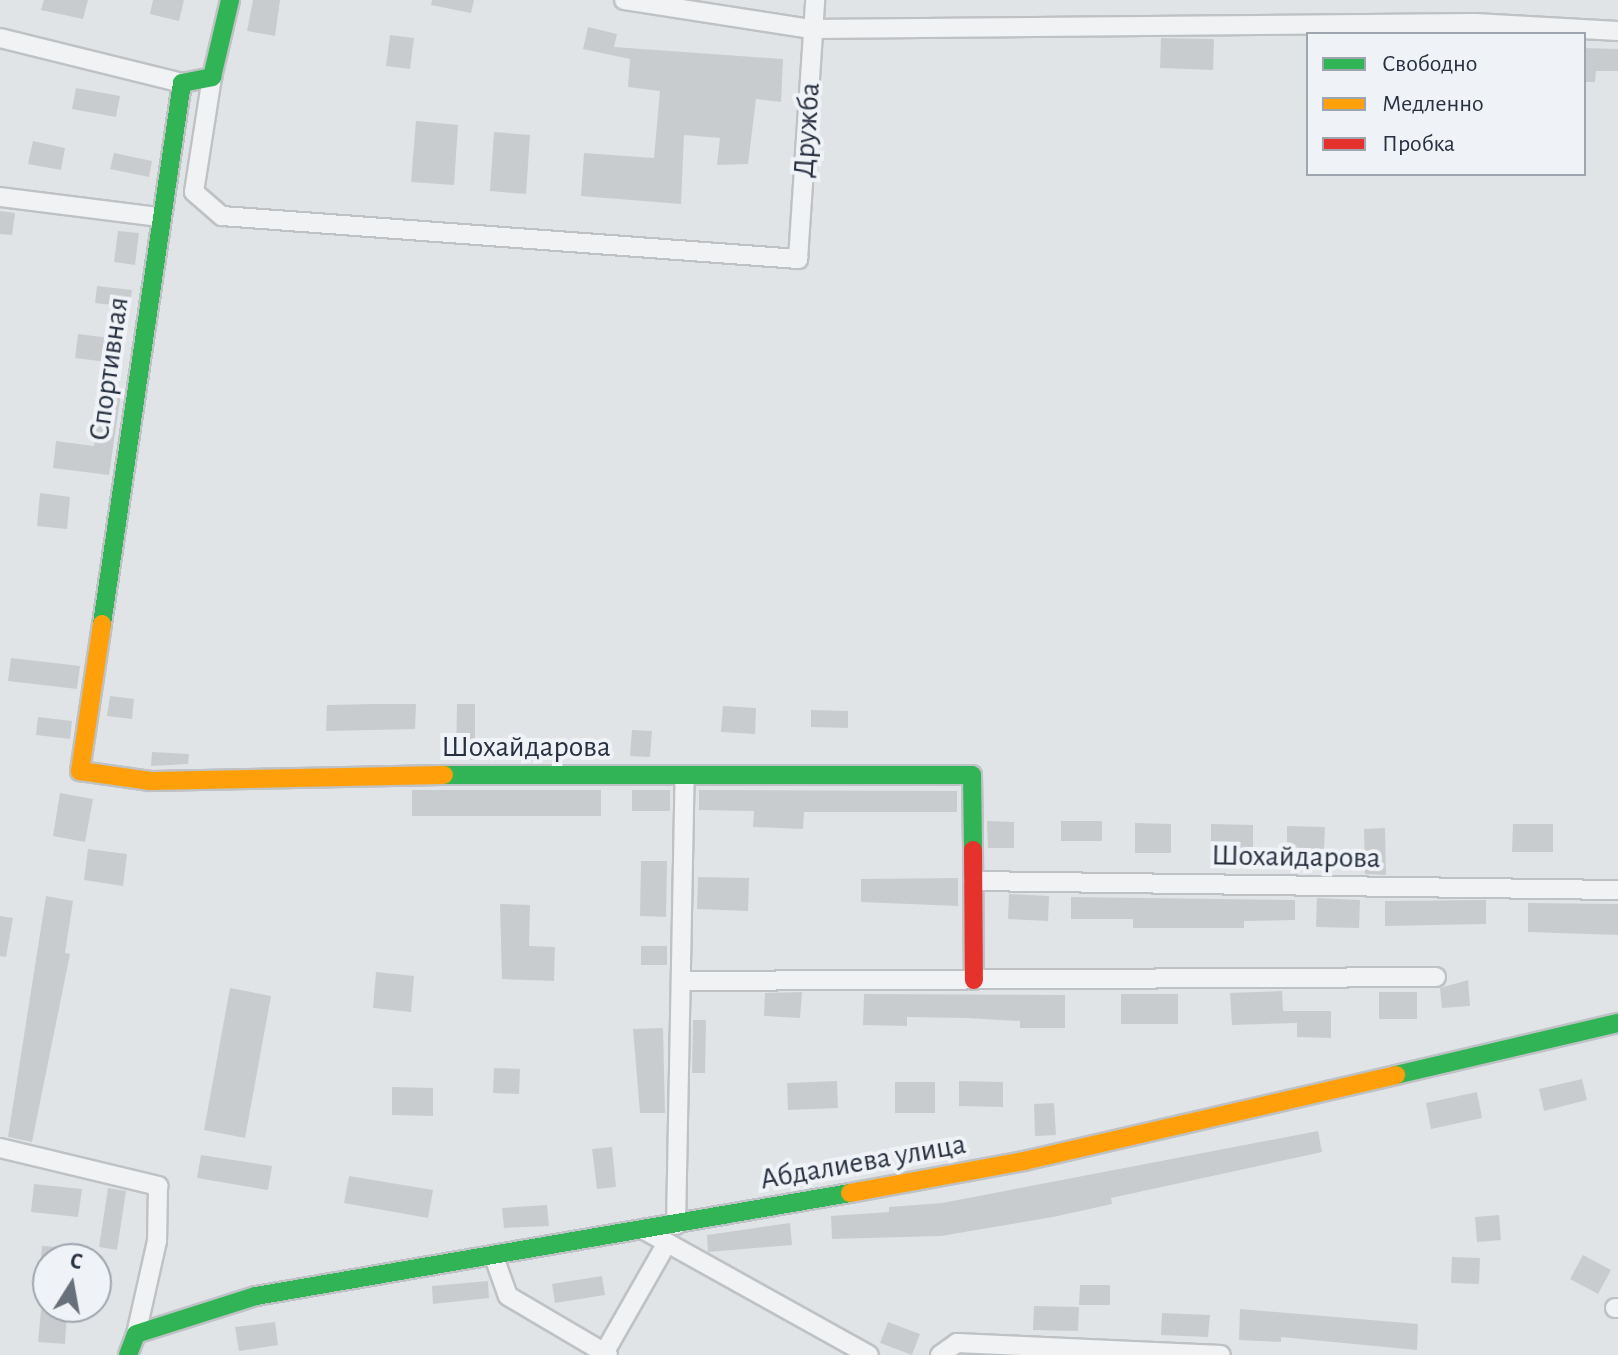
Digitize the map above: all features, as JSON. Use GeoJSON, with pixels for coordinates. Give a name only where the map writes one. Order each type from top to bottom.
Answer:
{"type":"FeatureCollection","features":[{"type":"Feature","properties":{"kind":"street"},"geometry":{"type":"LineString","coordinates":[[0,38],[182,83],[212,77],[230,0]]}},
{"type":"Feature","properties":{"kind":"street"},"geometry":{"type":"LineString","coordinates":[[624,0],[811,29],[1475,23],[1618,31]]}},
{"type":"Feature","properties":{"kind":"street","name":"Дружба"},"geometry":{"type":"LineString","coordinates":[[212,77],[194,192],[222,216],[798,259],[815,0]]}},
{"type":"Feature","properties":{"kind":"street","name":"Спортивная"},"geometry":{"type":"LineString","coordinates":[[80,771],[159,217],[182,83]]}},
{"type":"Feature","properties":{"kind":"street"},"geometry":{"type":"LineString","coordinates":[[0,197],[159,217]]}},
{"type":"Feature","properties":{"kind":"street","name":"Шохайдарова"},"geometry":{"type":"LineString","coordinates":[[80,771],[150,781],[300,775],[972,775],[973,881],[1618,890]]}},
{"type":"Feature","properties":{"kind":"street"},"geometry":{"type":"LineString","coordinates":[[676,1225],[685,775]]}},
{"type":"Feature","properties":{"kind":"street"},"geometry":{"type":"LineString","coordinates":[[973,881],[974,980]]}},
{"type":"Feature","properties":{"kind":"street"},"geometry":{"type":"LineString","coordinates":[[681,981],[1436,977]]}},
{"type":"Feature","properties":{"kind":"street","name":"Абдалиева улица"},"geometry":{"type":"LineString","coordinates":[[136,1334],[256,1296],[646,1231],[1024,1161],[1618,1023]]}},
{"type":"Feature","properties":{"kind":"street"},"geometry":{"type":"LineString","coordinates":[[0,1148],[158,1186],[157,1241],[136,1334],[128,1355]]}},
{"type":"Feature","properties":{"kind":"street"},"geometry":{"type":"LineString","coordinates":[[646,1231],[869,1355]]}},
{"type":"Feature","properties":{"kind":"street"},"geometry":{"type":"LineString","coordinates":[[494,1257],[508,1296],[605,1354],[667,1243]]}},
{"type":"Feature","properties":{"kind":"street"},"geometry":{"type":"LineString","coordinates":[[940,1355],[957,1343],[1221,1355]]}},
{"type":"Feature","properties":{"kind":"building"},"geometry":{"type":"Polygon","coordinates":[[[44,0],[88,0],[83,19],[41,10],[44,0]]]}},
{"type":"Feature","properties":{"kind":"building"},"geometry":{"type":"Polygon","coordinates":[[[153,0],[184,0],[179,21],[150,14],[153,0]]]}},
{"type":"Feature","properties":{"kind":"building"},"geometry":{"type":"Polygon","coordinates":[[[253,0],[280,0],[275,36],[247,31],[253,0]]]}},
{"type":"Feature","properties":{"kind":"building"},"geometry":{"type":"Polygon","coordinates":[[[432,0],[474,0],[471,13],[431,5],[432,0]]]}},
{"type":"Feature","properties":{"kind":"building"},"geometry":{"type":"Polygon","coordinates":[[[588,27],[617,34],[614,47],[783,59],[781,102],[756,99],[748,164],[717,165],[720,138],[684,135],[681,204],[581,196],[584,153],[654,158],[660,91],[628,87],[630,59],[583,49],[588,27]]]}},
{"type":"Feature","properties":{"kind":"building"},"geometry":{"type":"Polygon","coordinates":[[[390,35],[414,38],[410,69],[386,66],[390,35]]]}},
{"type":"Feature","properties":{"kind":"building"},"geometry":{"type":"Polygon","coordinates":[[[1161,38],[1214,39],[1213,70],[1160,68],[1161,38]]]}},
{"type":"Feature","properties":{"kind":"building"},"geometry":{"type":"Polygon","coordinates":[[[1586,48],[1618,49],[1618,71],[1596,71],[1595,82],[1586,82],[1586,48]]]}},
{"type":"Feature","properties":{"kind":"building"},"geometry":{"type":"Polygon","coordinates":[[[76,88],[120,96],[116,117],[72,109],[76,88]]]}},
{"type":"Feature","properties":{"kind":"building"},"geometry":{"type":"Polygon","coordinates":[[[416,121],[458,125],[454,185],[411,182],[416,121]]]}},
{"type":"Feature","properties":{"kind":"building"},"geometry":{"type":"Polygon","coordinates":[[[494,132],[530,135],[526,194],[490,191],[494,132]]]}},
{"type":"Feature","properties":{"kind":"building"},"geometry":{"type":"Polygon","coordinates":[[[33,141],[65,148],[61,170],[28,164],[33,141]]]}},
{"type":"Feature","properties":{"kind":"building"},"geometry":{"type":"Polygon","coordinates":[[[114,153],[152,161],[149,177],[110,169],[114,153]]]}},
{"type":"Feature","properties":{"kind":"building"},"geometry":{"type":"Polygon","coordinates":[[[0,211],[15,213],[12,235],[0,234],[0,211]]]}},
{"type":"Feature","properties":{"kind":"building"},"geometry":{"type":"Polygon","coordinates":[[[118,231],[139,233],[135,265],[114,262],[118,231]]]}},
{"type":"Feature","properties":{"kind":"building"},"geometry":{"type":"Polygon","coordinates":[[[97,286],[132,290],[130,307],[95,303],[97,286]]]}},
{"type":"Feature","properties":{"kind":"building"},"geometry":{"type":"Polygon","coordinates":[[[78,334],[125,340],[123,364],[75,358],[78,334]]]}},
{"type":"Feature","properties":{"kind":"building"},"geometry":{"type":"Polygon","coordinates":[[[101,390],[121,393],[109,475],[53,468],[56,441],[94,446],[101,390]]]}},
{"type":"Feature","properties":{"kind":"building"},"geometry":{"type":"Polygon","coordinates":[[[40,493],[70,497],[67,529],[37,526],[40,493]]]}},
{"type":"Feature","properties":{"kind":"building"},"geometry":{"type":"Polygon","coordinates":[[[11,658],[80,666],[77,689],[8,681],[11,658]]]}},
{"type":"Feature","properties":{"kind":"building"},"geometry":{"type":"Polygon","coordinates":[[[110,696],[134,699],[132,719],[107,716],[110,696]]]}},
{"type":"Feature","properties":{"kind":"building"},"geometry":{"type":"Polygon","coordinates":[[[416,704],[415,729],[326,731],[327,705],[416,704]]]}},
{"type":"Feature","properties":{"kind":"building"},"geometry":{"type":"Polygon","coordinates":[[[457,704],[475,704],[475,760],[456,760],[457,704]]]}},
{"type":"Feature","properties":{"kind":"building"},"geometry":{"type":"Polygon","coordinates":[[[723,706],[756,708],[755,734],[721,732],[723,706]]]}},
{"type":"Feature","properties":{"kind":"building"},"geometry":{"type":"Polygon","coordinates":[[[811,710],[848,711],[848,728],[811,727],[811,710]]]}},
{"type":"Feature","properties":{"kind":"building"},"geometry":{"type":"Polygon","coordinates":[[[38,717],[72,721],[70,739],[36,735],[38,717]]]}},
{"type":"Feature","properties":{"kind":"building"},"geometry":{"type":"Polygon","coordinates":[[[632,730],[652,731],[650,757],[630,756],[632,730]]]}},
{"type":"Feature","properties":{"kind":"building"},"geometry":{"type":"Polygon","coordinates":[[[152,752],[189,754],[188,764],[151,766],[152,752]]]}},
{"type":"Feature","properties":{"kind":"building"},"geometry":{"type":"Polygon","coordinates":[[[412,790],[601,790],[601,816],[412,816],[412,790]]]}},
{"type":"Feature","properties":{"kind":"building"},"geometry":{"type":"Polygon","coordinates":[[[632,790],[670,790],[670,811],[632,811],[632,790]]]}},
{"type":"Feature","properties":{"kind":"building"},"geometry":{"type":"Polygon","coordinates":[[[699,790],[957,791],[957,812],[804,812],[803,829],[753,827],[754,811],[699,810],[699,790]]]}},
{"type":"Feature","properties":{"kind":"building"},"geometry":{"type":"Polygon","coordinates":[[[60,793],[93,799],[85,842],[53,836],[60,793]]]}},
{"type":"Feature","properties":{"kind":"building"},"geometry":{"type":"Polygon","coordinates":[[[987,821],[1014,822],[1014,848],[988,848],[987,821]]]}},
{"type":"Feature","properties":{"kind":"building"},"geometry":{"type":"Polygon","coordinates":[[[1061,821],[1102,821],[1102,841],[1061,841],[1061,821]]]}},
{"type":"Feature","properties":{"kind":"building"},"geometry":{"type":"Polygon","coordinates":[[[1135,823],[1171,824],[1171,853],[1135,853],[1135,823]]]}},
{"type":"Feature","properties":{"kind":"building"},"geometry":{"type":"Polygon","coordinates":[[[1211,824],[1253,825],[1253,849],[1211,848],[1211,824]]]}},
{"type":"Feature","properties":{"kind":"building"},"geometry":{"type":"Polygon","coordinates":[[[1513,824],[1553,824],[1553,852],[1512,852],[1513,824]]]}},
{"type":"Feature","properties":{"kind":"building"},"geometry":{"type":"Polygon","coordinates":[[[1287,826],[1325,827],[1324,849],[1287,848],[1287,826]]]}},
{"type":"Feature","properties":{"kind":"building"},"geometry":{"type":"Polygon","coordinates":[[[1385,828],[1386,875],[1365,874],[1364,829],[1385,828]]]}},
{"type":"Feature","properties":{"kind":"building"},"geometry":{"type":"Polygon","coordinates":[[[88,849],[127,854],[123,886],[84,880],[88,849]]]}},
{"type":"Feature","properties":{"kind":"building"},"geometry":{"type":"Polygon","coordinates":[[[641,861],[667,861],[666,917],[640,916],[641,861]]]}},
{"type":"Feature","properties":{"kind":"building"},"geometry":{"type":"Polygon","coordinates":[[[698,877],[749,878],[748,911],[697,909],[698,877]]]}},
{"type":"Feature","properties":{"kind":"building"},"geometry":{"type":"Polygon","coordinates":[[[958,878],[958,906],[861,902],[861,879],[958,878]]]}},
{"type":"Feature","properties":{"kind":"building"},"geometry":{"type":"Polygon","coordinates":[[[1009,894],[1049,896],[1048,921],[1008,919],[1009,894]]]}},
{"type":"Feature","properties":{"kind":"building"},"geometry":{"type":"Polygon","coordinates":[[[46,896],[73,901],[65,953],[70,954],[32,1142],[8,1137],[46,896]]]}},
{"type":"Feature","properties":{"kind":"building"},"geometry":{"type":"Polygon","coordinates":[[[1071,897],[1295,900],[1295,920],[1244,921],[1244,928],[1133,928],[1133,919],[1071,919],[1071,897]]]}},
{"type":"Feature","properties":{"kind":"building"},"geometry":{"type":"Polygon","coordinates":[[[1317,898],[1360,900],[1359,928],[1316,927],[1317,898]]]}},
{"type":"Feature","properties":{"kind":"building"},"geometry":{"type":"Polygon","coordinates":[[[1486,900],[1486,924],[1385,926],[1385,901],[1486,900]]]}},
{"type":"Feature","properties":{"kind":"building"},"geometry":{"type":"Polygon","coordinates":[[[1528,903],[1618,904],[1618,935],[1528,932],[1528,903]]]}},
{"type":"Feature","properties":{"kind":"building"},"geometry":{"type":"Polygon","coordinates":[[[500,904],[530,905],[529,946],[555,947],[554,981],[502,979],[500,904]]]}},
{"type":"Feature","properties":{"kind":"building"},"geometry":{"type":"Polygon","coordinates":[[[0,916],[13,918],[6,957],[0,956],[0,916]]]}},
{"type":"Feature","properties":{"kind":"building"},"geometry":{"type":"Polygon","coordinates":[[[641,946],[667,946],[667,965],[641,965],[641,946]]]}},
{"type":"Feature","properties":{"kind":"building"},"geometry":{"type":"Polygon","coordinates":[[[376,972],[414,976],[411,1012],[373,1008],[376,972]]]}},
{"type":"Feature","properties":{"kind":"building"},"geometry":{"type":"Polygon","coordinates":[[[1468,980],[1470,1006],[1442,1008],[1440,988],[1468,980]]]}},
{"type":"Feature","properties":{"kind":"building"},"geometry":{"type":"Polygon","coordinates":[[[230,988],[271,996],[245,1138],[204,1130],[230,988]]]}},
{"type":"Feature","properties":{"kind":"building"},"geometry":{"type":"Polygon","coordinates":[[[1282,991],[1283,1011],[1331,1011],[1331,1038],[1297,1037],[1297,1023],[1232,1025],[1230,993],[1282,991]]]}},
{"type":"Feature","properties":{"kind":"building"},"geometry":{"type":"Polygon","coordinates":[[[802,992],[800,1018],[764,1016],[765,993],[802,992]]]}},
{"type":"Feature","properties":{"kind":"building"},"geometry":{"type":"Polygon","coordinates":[[[1379,992],[1417,992],[1417,1019],[1379,1019],[1379,992]]]}},
{"type":"Feature","properties":{"kind":"building"},"geometry":{"type":"Polygon","coordinates":[[[864,994],[1065,995],[1065,1028],[1020,1028],[1020,1021],[907,1017],[907,1026],[863,1025],[864,994]]]}},
{"type":"Feature","properties":{"kind":"building"},"geometry":{"type":"Polygon","coordinates":[[[1121,994],[1178,994],[1178,1024],[1121,1024],[1121,994]]]}},
{"type":"Feature","properties":{"kind":"building"},"geometry":{"type":"Polygon","coordinates":[[[693,1020],[706,1020],[705,1073],[692,1073],[693,1020]]]}},
{"type":"Feature","properties":{"kind":"building"},"geometry":{"type":"Polygon","coordinates":[[[663,1028],[665,1113],[640,1113],[633,1029],[663,1028]]]}},
{"type":"Feature","properties":{"kind":"building"},"geometry":{"type":"Polygon","coordinates":[[[494,1068],[520,1069],[519,1094],[493,1093],[494,1068]]]}},
{"type":"Feature","properties":{"kind":"building"},"geometry":{"type":"Polygon","coordinates":[[[1582,1079],[1587,1100],[1544,1111],[1539,1089],[1582,1079]]]}},
{"type":"Feature","properties":{"kind":"building"},"geometry":{"type":"Polygon","coordinates":[[[837,1081],[838,1108],[788,1110],[787,1083],[837,1081]]]}},
{"type":"Feature","properties":{"kind":"building"},"geometry":{"type":"Polygon","coordinates":[[[959,1081],[1003,1082],[1003,1107],[959,1106],[959,1081]]]}},
{"type":"Feature","properties":{"kind":"building"},"geometry":{"type":"Polygon","coordinates":[[[895,1082],[935,1082],[935,1113],[895,1113],[895,1082]]]}},
{"type":"Feature","properties":{"kind":"building"},"geometry":{"type":"Polygon","coordinates":[[[392,1087],[433,1088],[433,1116],[392,1115],[392,1087]]]}},
{"type":"Feature","properties":{"kind":"building"},"geometry":{"type":"Polygon","coordinates":[[[1477,1092],[1482,1118],[1431,1129],[1426,1103],[1477,1092]]]}},
{"type":"Feature","properties":{"kind":"building"},"geometry":{"type":"Polygon","coordinates":[[[1054,1103],[1056,1135],[1035,1136],[1034,1104],[1054,1103]]]}},
{"type":"Feature","properties":{"kind":"building"},"geometry":{"type":"Polygon","coordinates":[[[1318,1131],[1322,1152],[1111,1198],[1112,1204],[941,1236],[832,1239],[831,1216],[889,1212],[889,1207],[942,1203],[1318,1131]]]}},
{"type":"Feature","properties":{"kind":"building"},"geometry":{"type":"Polygon","coordinates":[[[612,1147],[616,1187],[597,1189],[592,1149],[612,1147]]]}},
{"type":"Feature","properties":{"kind":"building"},"geometry":{"type":"Polygon","coordinates":[[[201,1155],[272,1166],[268,1190],[197,1178],[201,1155]]]}},
{"type":"Feature","properties":{"kind":"building"},"geometry":{"type":"Polygon","coordinates":[[[349,1176],[433,1190],[428,1218],[344,1203],[349,1176]]]}},
{"type":"Feature","properties":{"kind":"building"},"geometry":{"type":"Polygon","coordinates":[[[34,1184],[82,1189],[78,1217],[31,1212],[34,1184]]]}},
{"type":"Feature","properties":{"kind":"building"},"geometry":{"type":"Polygon","coordinates":[[[108,1188],[126,1191],[117,1250],[112,1249],[112,1243],[100,1243],[108,1188]]]}},
{"type":"Feature","properties":{"kind":"building"},"geometry":{"type":"Polygon","coordinates":[[[547,1205],[549,1226],[504,1228],[502,1208],[547,1205]]]}},
{"type":"Feature","properties":{"kind":"building"},"geometry":{"type":"Polygon","coordinates":[[[1499,1215],[1501,1240],[1477,1242],[1475,1217],[1499,1215]]]}},
{"type":"Feature","properties":{"kind":"building"},"geometry":{"type":"Polygon","coordinates":[[[790,1223],[792,1245],[708,1252],[707,1235],[790,1223]]]}},
{"type":"Feature","properties":{"kind":"building"},"geometry":{"type":"Polygon","coordinates":[[[1583,1255],[1611,1270],[1598,1294],[1570,1279],[1583,1255]]]}},
{"type":"Feature","properties":{"kind":"building"},"geometry":{"type":"Polygon","coordinates":[[[1452,1257],[1480,1258],[1479,1284],[1451,1283],[1452,1257]]]}},
{"type":"Feature","properties":{"kind":"building"},"geometry":{"type":"Polygon","coordinates":[[[602,1276],[605,1295],[555,1303],[552,1284],[602,1276]]]}},
{"type":"Feature","properties":{"kind":"building"},"geometry":{"type":"Polygon","coordinates":[[[488,1281],[489,1298],[433,1304],[432,1286],[488,1281]]]}},
{"type":"Feature","properties":{"kind":"building"},"geometry":{"type":"Polygon","coordinates":[[[1080,1285],[1110,1285],[1110,1305],[1079,1305],[1080,1285]]]}},
{"type":"Feature","properties":{"kind":"building"},"geometry":{"type":"Polygon","coordinates":[[[1034,1306],[1079,1307],[1078,1331],[1033,1330],[1034,1306]]]}},
{"type":"Feature","properties":{"kind":"building"},"geometry":{"type":"Polygon","coordinates":[[[1240,1309],[1418,1324],[1417,1350],[1281,1337],[1281,1342],[1239,1340],[1240,1309]]]}},
{"type":"Feature","properties":{"kind":"building"},"geometry":{"type":"Polygon","coordinates":[[[1162,1313],[1210,1315],[1208,1337],[1161,1335],[1162,1313]]]}},
{"type":"Feature","properties":{"kind":"building"},"geometry":{"type":"Polygon","coordinates":[[[275,1322],[278,1345],[239,1351],[235,1327],[275,1322]]]}},
{"type":"Feature","properties":{"kind":"building"},"geometry":{"type":"Polygon","coordinates":[[[888,1322],[920,1334],[912,1355],[880,1343],[888,1322]]]}},
{"type":"Feature","properties":{"kind":"building"},"geometry":{"type":"Polygon","coordinates":[[[40,1323],[66,1323],[65,1344],[38,1342],[40,1323]]]}},
{"type":"Feature","properties":{"kind":"traffic: fast"},"geometry":{"type":"LineString","coordinates":[[102,624],[182,83],[212,77],[230,0]]}},
{"type":"Feature","properties":{"kind":"traffic: fast"},"geometry":{"type":"LineString","coordinates":[[444,775],[972,775],[973,850]]}},
{"type":"Feature","properties":{"kind":"traffic: fast"},"geometry":{"type":"LineString","coordinates":[[1396,1075],[1618,1023]]}},
{"type":"Feature","properties":{"kind":"traffic: fast"},"geometry":{"type":"LineString","coordinates":[[128,1355],[136,1334],[256,1296],[850,1193]]}},
{"type":"Feature","properties":{"kind":"traffic: slow"},"geometry":{"type":"LineString","coordinates":[[102,624],[80,771],[150,781],[444,775]]}},
{"type":"Feature","properties":{"kind":"traffic: slow"},"geometry":{"type":"LineString","coordinates":[[850,1193],[1024,1161],[1396,1075]]}},
{"type":"Feature","properties":{"kind":"traffic: jam"},"geometry":{"type":"LineString","coordinates":[[973,850],[974,980]]}}]}
